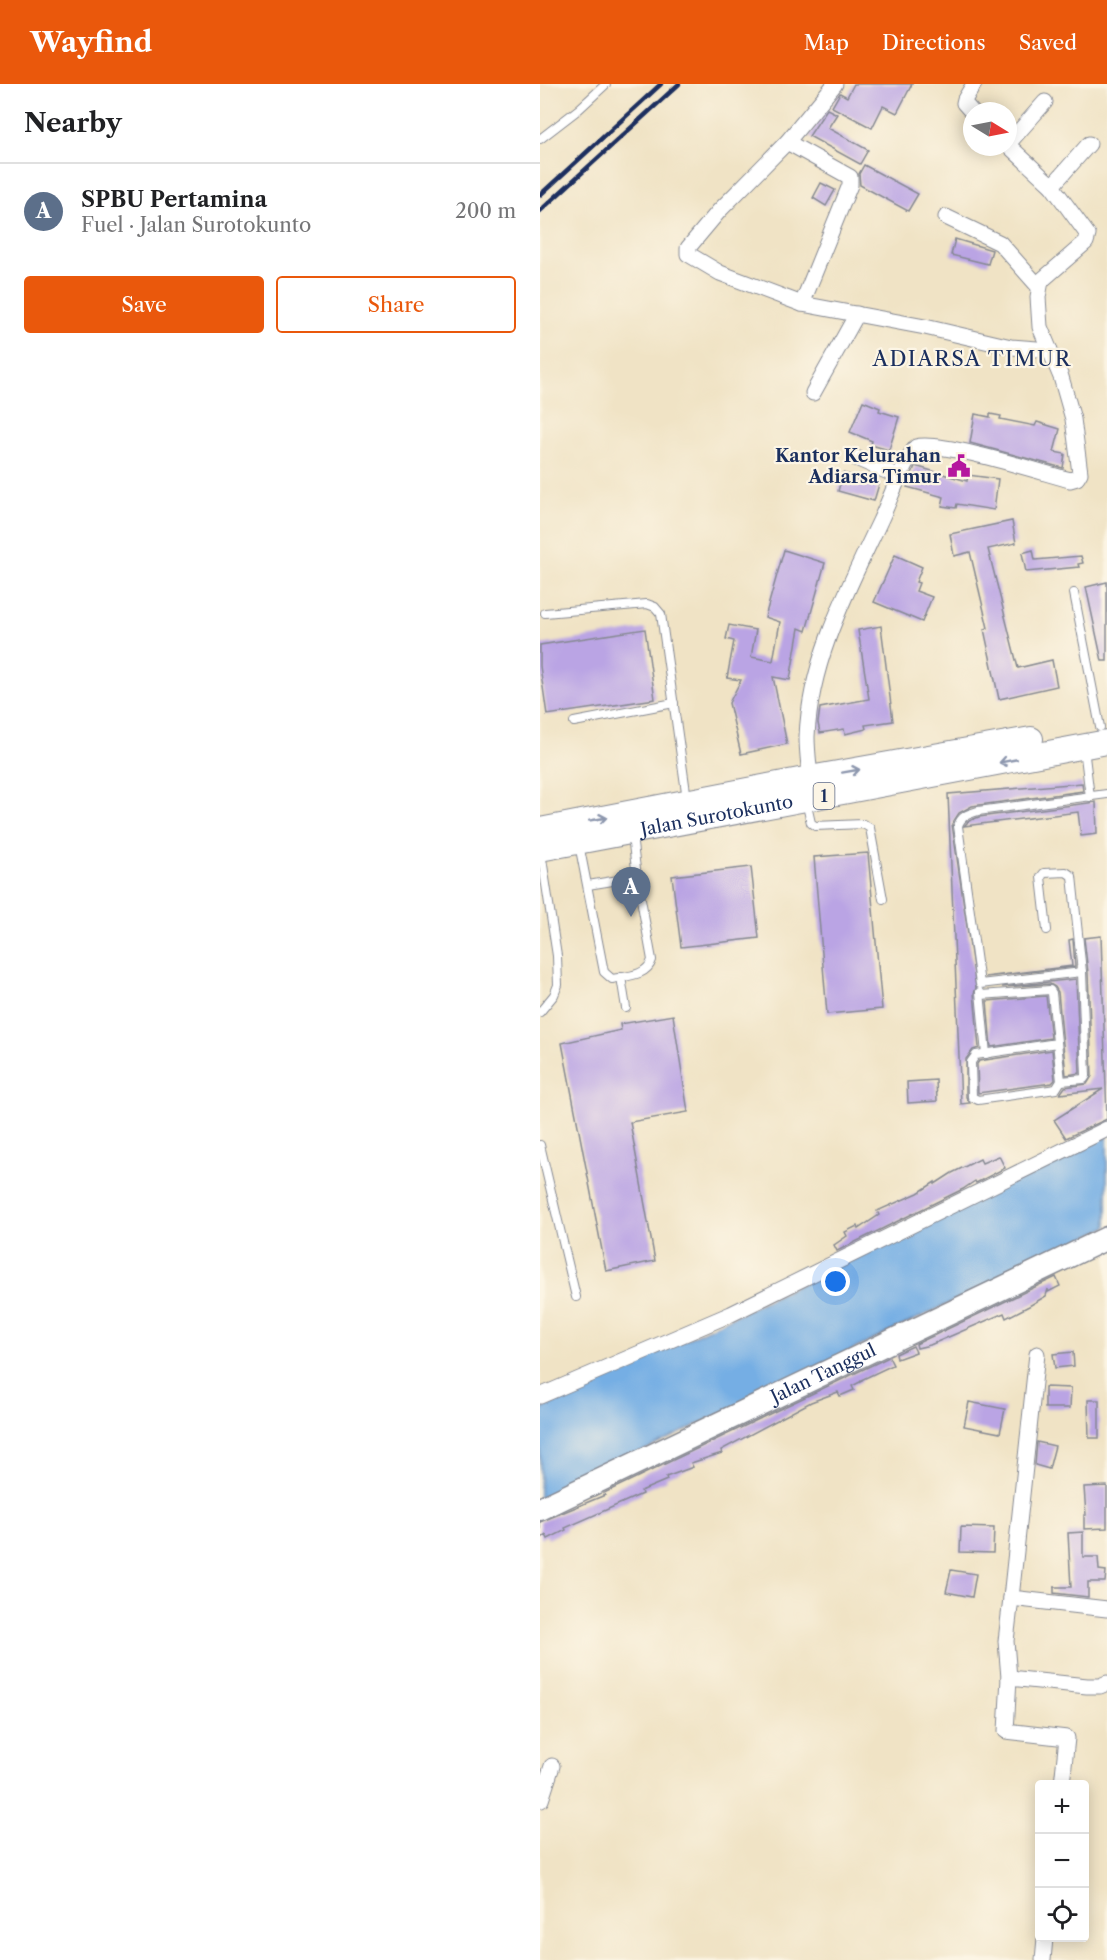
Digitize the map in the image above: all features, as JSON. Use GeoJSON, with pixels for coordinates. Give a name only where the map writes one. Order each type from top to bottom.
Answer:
{"type":"FeatureCollection","features":[{"type":"Feature","properties":{"kind":"main road","name":"Jalan Surotokunto"},"geometry":{"type":"LineString","coordinates":[[540,848],[579,842],[687,803],[808,789],[1100,735]]}},
{"type":"Feature","properties":{"kind":"main road","name":"Jalan Surotokunto"},"geometry":{"type":"LineString","coordinates":[[540,830],[729,812],[808,789]]}},
{"type":"Feature","properties":{"kind":"street"},"geometry":{"type":"LineString","coordinates":[[835,84],[787,142],[719,212],[687,252],[690,256],[720,273],[802,304],[925,327],[1011,347],[1050,350]]}},
{"type":"Feature","properties":{"kind":"street"},"geometry":{"type":"LineString","coordinates":[[964,102],[974,84]]}},
{"type":"Feature","properties":{"kind":"street"},"geometry":{"type":"LineString","coordinates":[[1017,134],[1045,102]]}},
{"type":"Feature","properties":{"kind":"street"},"geometry":{"type":"LineString","coordinates":[[787,142],[850,177],[850,185],[802,304]]}},
{"type":"Feature","properties":{"kind":"street"},"geometry":{"type":"LineString","coordinates":[[1052,186],[1089,144]]}},
{"type":"Feature","properties":{"kind":"street"},"geometry":{"type":"LineString","coordinates":[[808,789],[807,738],[810,705],[822,657],[836,617],[916,447],[953,450],[1070,480],[1077,478],[1080,473],[1073,419],[1060,377],[1040,327],[1037,307],[1041,281],[1088,239],[1087,232],[1052,186],[1017,153]]}},
{"type":"Feature","properties":{"kind":"street"},"geometry":{"type":"LineString","coordinates":[[946,217],[1000,243],[1039,288]]}},
{"type":"Feature","properties":{"kind":"street"},"geometry":{"type":"LineString","coordinates":[[813,393],[857,314]]}},
{"type":"Feature","properties":{"kind":"street"},"geometry":{"type":"LineString","coordinates":[[856,458],[900,477]]}},
{"type":"Feature","properties":{"kind":"street"},"geometry":{"type":"LineString","coordinates":[[540,1396],[731,1314],[1107,1129]]}},
{"type":"Feature","properties":{"kind":"street","name":"Jalan Tanggul"},"geometry":{"type":"LineString","coordinates":[[540,1509],[1107,1238]]}},
{"type":"Feature","properties":{"kind":"street"},"geometry":{"type":"LineString","coordinates":[[1037,1354],[1006,1641],[1010,1678],[1006,1731],[1067,1738],[1063,1780]]}},
{"type":"Feature","properties":{"kind":"street"},"geometry":{"type":"LineString","coordinates":[[1011,1598],[1107,1609]]}},
{"type":"Feature","properties":{"kind":"street"},"geometry":{"type":"LineString","coordinates":[[1010,1678],[1088,1686],[1100,1686],[1107,1683]]}},
{"type":"Feature","properties":{"kind":"street"},"geometry":{"type":"LineString","coordinates":[[540,1801],[552,1766]]}},
{"type":"Feature","properties":{"kind":"street"},"geometry":{"type":"LineString","coordinates":[[1043,1960],[1045,1942]]}},
{"type":"Feature","properties":{"kind":"lane"},"geometry":{"type":"LineString","coordinates":[[540,140],[606,84]]}},
{"type":"Feature","properties":{"kind":"lane"},"geometry":{"type":"LineString","coordinates":[[1074,593],[1100,735],[1090,797]]}},
{"type":"Feature","properties":{"kind":"lane"},"geometry":{"type":"LineString","coordinates":[[545,613],[647,604],[656,607],[661,614],[687,803]]}},
{"type":"Feature","properties":{"kind":"lane"},"geometry":{"type":"LineString","coordinates":[[574,722],[674,703]]}},
{"type":"Feature","properties":{"kind":"lane"},"geometry":{"type":"LineString","coordinates":[[808,789],[811,823],[815,826],[863,824],[870,828],[883,899]]}},
{"type":"Feature","properties":{"kind":"lane"},"geometry":{"type":"LineString","coordinates":[[986,1054],[980,984],[958,826],[960,820],[978,811],[1107,794]]}},
{"type":"Feature","properties":{"kind":"lane"},"geometry":{"type":"LineString","coordinates":[[579,842],[604,972],[612,979],[644,972],[649,968],[652,960],[637,877],[631,822]]}},
{"type":"Feature","properties":{"kind":"lane"},"geometry":{"type":"LineString","coordinates":[[540,848],[557,956],[558,985],[554,995],[540,1012]]}},
{"type":"Feature","properties":{"kind":"lane"},"geometry":{"type":"LineString","coordinates":[[1047,930],[1041,877],[1044,873],[1066,872],[1072,876],[1082,972],[1086,1076],[1061,1081]]}},
{"type":"Feature","properties":{"kind":"lane"},"geometry":{"type":"LineString","coordinates":[[588,885],[637,877]]}},
{"type":"Feature","properties":{"kind":"lane"},"geometry":{"type":"LineString","coordinates":[[980,984],[1082,972]]}},
{"type":"Feature","properties":{"kind":"lane"},"geometry":{"type":"LineString","coordinates":[[621,977],[626,1008]]}},
{"type":"Feature","properties":{"kind":"lane"},"geometry":{"type":"LineString","coordinates":[[981,995],[1050,990],[1057,1043],[1061,1081],[1056,1089],[976,1100],[972,1097],[971,1062],[976,1056],[1057,1043]]}},
{"type":"Feature","properties":{"kind":"lane"},"geometry":{"type":"LineString","coordinates":[[540,1145],[576,1297]]}},
{"type":"Feature","properties":{"kind":"water"},"geometry":{"type":"Polygon","coordinates":[[[1107,1136],[1107,1227],[540,1501],[540,1410],[1107,1136]]]}},
{"type":"Feature","properties":{"kind":"building"},"geometry":{"type":"Polygon","coordinates":[[[854,84],[912,84],[897,113],[883,106],[872,128],[832,107],[840,93],[847,97],[854,84]]]}},
{"type":"Feature","properties":{"kind":"building"},"geometry":{"type":"Polygon","coordinates":[[[827,109],[837,114],[828,128],[868,150],[860,164],[809,136],[827,109]]]}},
{"type":"Feature","properties":{"kind":"building"},"geometry":{"type":"Polygon","coordinates":[[[864,165],[918,194],[908,211],[860,185],[859,174],[864,165]]]}},
{"type":"Feature","properties":{"kind":"building"},"geometry":{"type":"Polygon","coordinates":[[[821,183],[835,190],[826,206],[813,198],[821,183]]]}},
{"type":"Feature","properties":{"kind":"building"},"geometry":{"type":"Polygon","coordinates":[[[955,239],[992,250],[988,264],[951,255],[955,239]]]}},
{"type":"Feature","properties":{"kind":"building"},"geometry":{"type":"Polygon","coordinates":[[[863,401],[880,408],[879,411],[899,417],[889,450],[871,445],[872,441],[850,432],[863,401]]]}},
{"type":"Feature","properties":{"kind":"building"},"geometry":{"type":"Polygon","coordinates":[[[975,414],[990,417],[990,414],[1001,416],[1000,419],[1035,426],[1037,422],[1060,429],[1054,452],[1065,454],[1063,468],[970,443],[975,414]]]}},
{"type":"Feature","properties":{"kind":"building"},"geometry":{"type":"Polygon","coordinates":[[[915,466],[967,481],[968,475],[998,479],[994,510],[957,504],[956,508],[942,506],[944,497],[907,487],[915,466]]]}},
{"type":"Feature","properties":{"kind":"building"},"geometry":{"type":"Polygon","coordinates":[[[843,473],[879,484],[874,501],[838,491],[843,473]]]}},
{"type":"Feature","properties":{"kind":"building"},"geometry":{"type":"Polygon","coordinates":[[[1012,521],[1016,543],[988,549],[1018,668],[1052,660],[1057,686],[999,699],[984,629],[988,628],[970,552],[954,556],[950,534],[1012,521]]]}},
{"type":"Feature","properties":{"kind":"building"},"geometry":{"type":"Polygon","coordinates":[[[784,550],[825,563],[806,631],[799,628],[790,680],[773,677],[787,744],[741,754],[729,703],[741,680],[727,678],[734,641],[726,639],[729,625],[756,630],[751,657],[773,661],[780,622],[765,617],[784,550]]]}},
{"type":"Feature","properties":{"kind":"building"},"geometry":{"type":"Polygon","coordinates":[[[1033,550],[1035,560],[1081,556],[1083,563],[1078,564],[1079,567],[1026,572],[1022,553],[1033,550]]]}},
{"type":"Feature","properties":{"kind":"building"},"geometry":{"type":"Polygon","coordinates":[[[895,555],[922,567],[916,582],[919,583],[916,591],[932,597],[922,622],[874,602],[895,555]]]}},
{"type":"Feature","properties":{"kind":"building"},"geometry":{"type":"Polygon","coordinates":[[[1107,582],[1107,661],[1102,661],[1086,587],[1107,582]]]}},
{"type":"Feature","properties":{"kind":"building"},"geometry":{"type":"Polygon","coordinates":[[[881,626],[893,721],[865,725],[866,729],[845,734],[844,729],[820,733],[818,723],[820,708],[869,699],[858,630],[881,626]]]}},
{"type":"Feature","properties":{"kind":"building"},"geometry":{"type":"Polygon","coordinates":[[[645,629],[655,699],[547,715],[540,666],[540,645],[645,629]]]}},
{"type":"Feature","properties":{"kind":"building"},"geometry":{"type":"Polygon","coordinates":[[[1082,783],[1083,791],[972,806],[959,813],[952,824],[976,988],[974,993],[979,1048],[973,1050],[966,1059],[966,1097],[970,1103],[961,1104],[948,794],[1082,783]]]}},
{"type":"Feature","properties":{"kind":"building"},"geometry":{"type":"Polygon","coordinates":[[[1096,802],[1097,834],[1081,836],[1078,812],[964,826],[979,817],[1096,802]]]}},
{"type":"Feature","properties":{"kind":"building"},"geometry":{"type":"Polygon","coordinates":[[[868,853],[882,1009],[827,1014],[814,857],[868,853]]]}},
{"type":"Feature","properties":{"kind":"building"},"geometry":{"type":"Polygon","coordinates":[[[751,867],[759,938],[681,947],[672,876],[751,867]]]}},
{"type":"Feature","properties":{"kind":"building"},"geometry":{"type":"Polygon","coordinates":[[[1101,936],[1107,1119],[1066,1138],[1054,1120],[1103,1089],[1060,1094],[1065,1087],[1087,1084],[1092,1076],[1088,972],[1084,938],[1101,936]]]}},
{"type":"Feature","properties":{"kind":"building"},"geometry":{"type":"Polygon","coordinates":[[[1073,939],[1075,967],[985,977],[1072,966],[1069,940],[1073,939]]]}},
{"type":"Feature","properties":{"kind":"building"},"geometry":{"type":"Polygon","coordinates":[[[1076,979],[1080,1073],[1066,1075],[1058,992],[1055,987],[1050,984],[1002,987],[1076,979]]]}},
{"type":"Feature","properties":{"kind":"building"},"geometry":{"type":"Polygon","coordinates":[[[1046,996],[1051,1038],[991,1047],[987,1001],[1046,996]]]}},
{"type":"Feature","properties":{"kind":"building"},"geometry":{"type":"Polygon","coordinates":[[[673,1015],[688,1112],[630,1122],[655,1261],[606,1271],[562,1043],[621,1030],[620,1024],[673,1015]]]}},
{"type":"Feature","properties":{"kind":"building"},"geometry":{"type":"Polygon","coordinates":[[[1052,1050],[1055,1080],[1052,1083],[978,1093],[977,1064],[979,1061],[1052,1050]]]}},
{"type":"Feature","properties":{"kind":"building"},"geometry":{"type":"Polygon","coordinates":[[[936,1080],[937,1101],[908,1103],[907,1082],[936,1080]]]}},
{"type":"Feature","properties":{"kind":"building"},"geometry":{"type":"Polygon","coordinates":[[[999,1156],[1005,1168],[837,1251],[834,1245],[847,1236],[845,1232],[857,1226],[858,1229],[879,1215],[877,1211],[918,1193],[980,1159],[982,1163],[999,1156]]]}},
{"type":"Feature","properties":{"kind":"building"},"geometry":{"type":"Polygon","coordinates":[[[1056,1277],[1060,1286],[1048,1292],[1048,1289],[1046,1296],[1006,1318],[1004,1313],[930,1345],[917,1348],[916,1344],[1056,1277]]]}},
{"type":"Feature","properties":{"kind":"building"},"geometry":{"type":"Polygon","coordinates":[[[913,1346],[916,1352],[897,1359],[896,1354],[913,1346]]]}},
{"type":"Feature","properties":{"kind":"building"},"geometry":{"type":"Polygon","coordinates":[[[1073,1352],[1074,1366],[1055,1368],[1053,1354],[1073,1352]]]}},
{"type":"Feature","properties":{"kind":"building"},"geometry":{"type":"Polygon","coordinates":[[[889,1357],[893,1365],[861,1380],[852,1386],[854,1390],[840,1396],[838,1392],[811,1402],[721,1450],[722,1453],[691,1463],[693,1467],[666,1477],[667,1480],[641,1491],[642,1494],[565,1528],[566,1530],[548,1539],[546,1535],[540,1539],[540,1522],[605,1495],[604,1493],[889,1357]]]}},
{"type":"Feature","properties":{"kind":"building"},"geometry":{"type":"Polygon","coordinates":[[[1045,1387],[1071,1388],[1070,1408],[1045,1408],[1045,1387]]]}},
{"type":"Feature","properties":{"kind":"building"},"geometry":{"type":"Polygon","coordinates":[[[1088,1400],[1099,1400],[1099,1438],[1089,1438],[1088,1400]]]}},
{"type":"Feature","properties":{"kind":"building"},"geometry":{"type":"Polygon","coordinates":[[[969,1402],[1005,1409],[1000,1433],[964,1426],[969,1402]]]}},
{"type":"Feature","properties":{"kind":"building"},"geometry":{"type":"Polygon","coordinates":[[[1037,1442],[1055,1446],[1049,1469],[1035,1465],[1037,1442]]]}},
{"type":"Feature","properties":{"kind":"building"},"geometry":{"type":"Polygon","coordinates":[[[1107,1486],[1107,1528],[1084,1529],[1084,1515],[1086,1515],[1084,1487],[1107,1486]]]}},
{"type":"Feature","properties":{"kind":"building"},"geometry":{"type":"Polygon","coordinates":[[[961,1527],[994,1528],[993,1553],[960,1552],[961,1527]]]}},
{"type":"Feature","properties":{"kind":"building"},"geometry":{"type":"Polygon","coordinates":[[[1083,1532],[1083,1557],[1098,1557],[1099,1570],[1106,1571],[1105,1582],[1088,1582],[1088,1597],[1054,1593],[1054,1587],[1071,1587],[1068,1533],[1083,1532]]]}},
{"type":"Feature","properties":{"kind":"building"},"geometry":{"type":"Polygon","coordinates":[[[951,1570],[976,1574],[972,1597],[946,1592],[951,1570]]]}},
{"type":"Feature","properties":{"kind":"railway"},"geometry":{"type":"LineString","coordinates":[[540,195],[661,84]]}},
{"type":"Feature","properties":{"kind":"railway"},"geometry":{"type":"LineString","coordinates":[[540,211],[679,84]]}},
{"type":"Feature","properties":{"kind":"place","name":"Kantor Kelurahan Adiarsa Timur"},"geometry":{"type":"Point","coordinates":[959,466]}},
{"type":"Feature","properties":{"kind":"place","name":"SPBU Pertamina"},"geometry":{"type":"Point","coordinates":[631,917]}},
{"type":"Feature","properties":{"kind":"district","name":"ADIARSA TIMUR"},"geometry":{"type":"Point","coordinates":[972,358]}}]}
